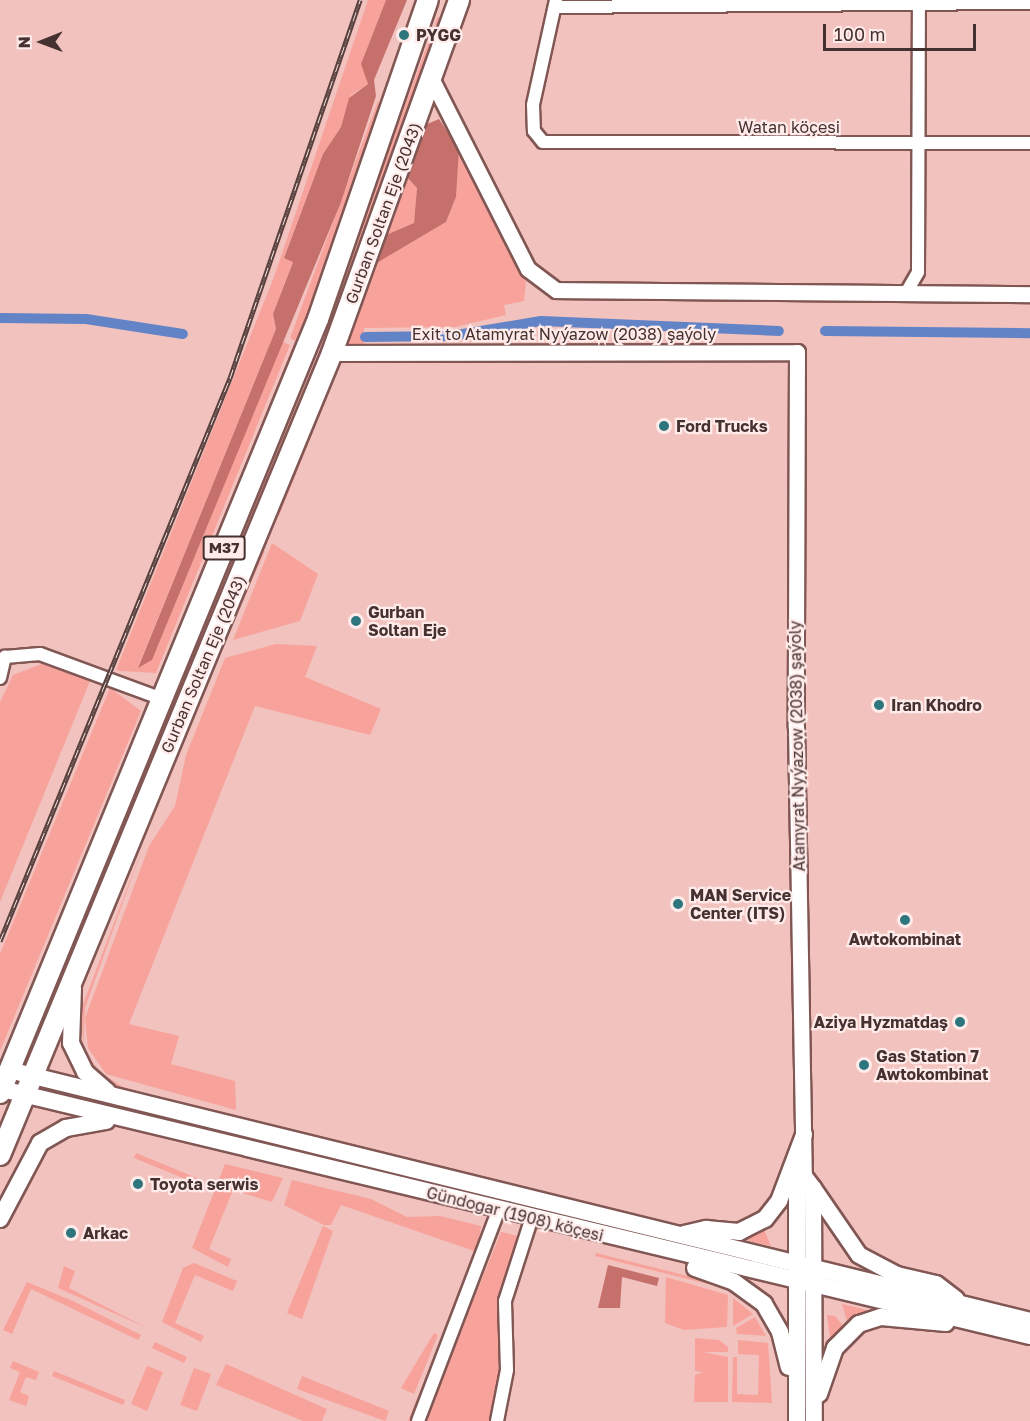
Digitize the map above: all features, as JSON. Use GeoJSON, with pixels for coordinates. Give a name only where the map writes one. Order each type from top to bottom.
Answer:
{"type":"FeatureCollection","features":[{"type":"Feature","properties":{"kind":"highway","name":"Gurban Soltan Eje (2043)"},"geometry":{"type":"LineString","coordinates":[[0,1155],[332,353],[459,0]]}},
{"type":"Feature","properties":{"kind":"highway","name":"Gurban Soltan Eje (2043)"},"geometry":{"type":"LineString","coordinates":[[1,1091],[318,319],[426,6]]}},
{"type":"Feature","properties":{"kind":"highway"},"geometry":{"type":"LineString","coordinates":[[426,6],[445,11],[451,21]]}},
{"type":"Feature","properties":{"kind":"main road"},"geometry":{"type":"LineString","coordinates":[[74,974],[70,1026],[76,1057],[95,1084],[119,1098]]}},
{"type":"Feature","properties":{"kind":"main road","name":"Gündogar (1908) köçesi"},"geometry":{"type":"LineString","coordinates":[[9,1070],[1030,1321]]}},
{"type":"Feature","properties":{"kind":"main road","name":"Gündogar (1908) köçesi"},"geometry":{"type":"LineString","coordinates":[[1,1091],[499,1209],[674,1254],[1030,1336]]}},
{"type":"Feature","properties":{"kind":"main road"},"geometry":{"type":"LineString","coordinates":[[1,1220],[28,1158],[46,1137],[81,1124],[116,1120]]}},
{"type":"Feature","properties":{"kind":"main road"},"geometry":{"type":"LineString","coordinates":[[679,1235],[706,1229],[739,1232],[762,1221],[779,1201],[804,1135]]}},
{"type":"Feature","properties":{"kind":"main road"},"geometry":{"type":"LineString","coordinates":[[809,1182],[859,1255],[897,1275],[936,1284],[961,1304]]}},
{"type":"Feature","properties":{"kind":"main road","name":"Atamyrat Nyýazow (2038) şaýoly"},"geometry":{"type":"LineString","coordinates":[[797,1414],[796,1189],[809,1182],[814,1287],[814,1415]]}},
{"type":"Feature","properties":{"kind":"main road"},"geometry":{"type":"LineString","coordinates":[[499,1209],[505,1192]]}},
{"type":"Feature","properties":{"kind":"main road"},"geometry":{"type":"LineString","coordinates":[[674,1254],[698,1269],[734,1281],[764,1304],[785,1347],[797,1414]]}},
{"type":"Feature","properties":{"kind":"main road"},"geometry":{"type":"LineString","coordinates":[[814,1415],[835,1348],[859,1324],[881,1317],[927,1325],[960,1321]]}},
{"type":"Feature","properties":{"kind":"street"},"geometry":{"type":"LineString","coordinates":[[906,294],[918,272],[919,2]]}},
{"type":"Feature","properties":{"kind":"street"},"geometry":{"type":"LineString","coordinates":[[555,4],[1030,3]]}},
{"type":"Feature","properties":{"kind":"street","name":"Watan köçesi"},"geometry":{"type":"LineString","coordinates":[[555,4],[532,115],[536,136],[547,143],[1030,143]]}},
{"type":"Feature","properties":{"kind":"street"},"geometry":{"type":"LineString","coordinates":[[432,80],[528,269],[548,287],[564,291],[1030,294]]}},
{"type":"Feature","properties":{"kind":"street","name":"Exit to Atamyrat Nyýazow (2038) şaýoly"},"geometry":{"type":"LineString","coordinates":[[332,353],[797,352]]}},
{"type":"Feature","properties":{"kind":"street","name":"Atamyrat Nyýazow (2038) şaýoly"},"geometry":{"type":"LineString","coordinates":[[797,352],[796,727],[804,1135],[809,1182]]}},
{"type":"Feature","properties":{"kind":"street"},"geometry":{"type":"LineString","coordinates":[[0,678],[5,657],[40,654],[162,699]]}},
{"type":"Feature","properties":{"kind":"street"},"geometry":{"type":"LineString","coordinates":[[418,1421],[499,1209]]}},
{"type":"Feature","properties":{"kind":"street"},"geometry":{"type":"LineString","coordinates":[[497,1421],[507,1370],[505,1301],[532,1217]]}},
{"type":"Feature","properties":{"kind":"shaded area"},"geometry":{"type":"Polygon","coordinates":[[[368,0],[386,0],[363,59],[368,84],[351,95],[341,127],[323,154],[284,257],[293,261],[273,314],[276,329],[138,667],[152,660],[283,342],[290,345],[156,673],[116,670],[274,277],[368,0]]]}},
{"type":"Feature","properties":{"kind":"shaded area"},"geometry":{"type":"Polygon","coordinates":[[[386,0],[407,0],[374,80],[376,96],[341,202],[152,660],[138,668],[276,329],[273,314],[293,262],[284,258],[323,154],[341,127],[349,98],[368,84],[361,64],[386,0]]]}},
{"type":"Feature","properties":{"kind":"shaded area"},"geometry":{"type":"Polygon","coordinates":[[[438,16],[441,21],[334,310],[331,307],[438,16]]]}},
{"type":"Feature","properties":{"kind":"shaded area"},"geometry":{"type":"Polygon","coordinates":[[[378,101],[381,107],[307,318],[165,666],[295,341],[290,338],[378,101]]]}},
{"type":"Feature","properties":{"kind":"shaded area"},"geometry":{"type":"Polygon","coordinates":[[[439,119],[459,150],[456,197],[446,222],[375,264],[386,235],[414,223],[417,188],[406,176],[425,125],[439,119]]]}},
{"type":"Feature","properties":{"kind":"shaded area"},"geometry":{"type":"Polygon","coordinates":[[[459,150],[526,282],[524,301],[504,305],[506,315],[455,327],[364,328],[364,348],[344,349],[375,264],[446,222],[456,197],[459,150]]]}},
{"type":"Feature","properties":{"kind":"shaded area"},"geometry":{"type":"Polygon","coordinates":[[[406,176],[417,187],[414,223],[386,235],[406,176]]]}},
{"type":"Feature","properties":{"kind":"shaded area"},"geometry":{"type":"Polygon","coordinates":[[[320,350],[321,353],[132,809],[141,774],[320,350]]]}},
{"type":"Feature","properties":{"kind":"shaded area"},"geometry":{"type":"Polygon","coordinates":[[[340,365],[279,516],[277,515],[336,368],[340,365]]]}},
{"type":"Feature","properties":{"kind":"shaded area"},"geometry":{"type":"Polygon","coordinates":[[[272,543],[318,574],[300,621],[233,640],[272,543]]]}},
{"type":"Feature","properties":{"kind":"shaded area"},"geometry":{"type":"Polygon","coordinates":[[[263,550],[265,551],[228,635],[263,550]]]}},
{"type":"Feature","properties":{"kind":"shaded area"},"geometry":{"type":"Polygon","coordinates":[[[276,644],[317,646],[305,677],[381,709],[370,735],[255,706],[129,1024],[179,1036],[171,1064],[235,1081],[236,1110],[106,1074],[88,1048],[85,1018],[149,846],[175,806],[186,755],[225,658],[276,644]]]}},
{"type":"Feature","properties":{"kind":"shaded area"},"geometry":{"type":"Polygon","coordinates":[[[42,664],[90,681],[0,902],[0,702],[13,675],[42,664]]]}},
{"type":"Feature","properties":{"kind":"shaded area"},"geometry":{"type":"Polygon","coordinates":[[[110,688],[141,711],[0,1051],[0,954],[110,688]]]}},
{"type":"Feature","properties":{"kind":"shaded area"},"geometry":{"type":"Polygon","coordinates":[[[140,721],[142,722],[21,1010],[140,721]]]}},
{"type":"Feature","properties":{"kind":"shaded area"},"geometry":{"type":"Polygon","coordinates":[[[144,844],[85,1008],[83,1051],[82,1007],[144,844]]]}},
{"type":"Feature","properties":{"kind":"shaded area"},"geometry":{"type":"Polygon","coordinates":[[[88,1056],[100,1072],[123,1087],[226,1115],[122,1089],[98,1075],[88,1056]]]}},
{"type":"Feature","properties":{"kind":"shaded area"},"geometry":{"type":"Polygon","coordinates":[[[136,1153],[197,1178],[195,1183],[134,1158],[136,1153]]]}},
{"type":"Feature","properties":{"kind":"shaded area"},"geometry":{"type":"Polygon","coordinates":[[[225,1164],[283,1178],[272,1202],[233,1190],[209,1249],[231,1259],[228,1267],[192,1248],[225,1164]]]}},
{"type":"Feature","properties":{"kind":"shaded area"},"geometry":{"type":"Polygon","coordinates":[[[292,1180],[371,1199],[407,1217],[440,1216],[481,1226],[477,1252],[341,1205],[331,1225],[324,1225],[284,1205],[292,1180]]]}},
{"type":"Feature","properties":{"kind":"shaded area"},"geometry":{"type":"Polygon","coordinates":[[[323,1226],[333,1231],[302,1319],[287,1313],[323,1226]]]}},
{"type":"Feature","properties":{"kind":"shaded area"},"geometry":{"type":"Polygon","coordinates":[[[764,1229],[771,1246],[749,1241],[748,1238],[764,1229]]]}},
{"type":"Feature","properties":{"kind":"shaded area"},"geometry":{"type":"Polygon","coordinates":[[[501,1232],[518,1236],[499,1296],[501,1375],[491,1421],[424,1421],[501,1232]]]}},
{"type":"Feature","properties":{"kind":"shaded area"},"geometry":{"type":"Polygon","coordinates":[[[596,1253],[708,1281],[708,1284],[595,1256],[596,1253]]]}},
{"type":"Feature","properties":{"kind":"shaded area"},"geometry":{"type":"Polygon","coordinates":[[[194,1263],[237,1281],[233,1291],[195,1275],[175,1323],[204,1336],[201,1342],[162,1322],[183,1268],[194,1263]]]}},
{"type":"Feature","properties":{"kind":"shaded area"},"geometry":{"type":"Polygon","coordinates":[[[608,1265],[659,1278],[657,1286],[622,1277],[620,1308],[598,1308],[608,1265]]]}},
{"type":"Feature","properties":{"kind":"shaded area"},"geometry":{"type":"Polygon","coordinates":[[[64,1266],[75,1271],[69,1288],[147,1328],[58,1288],[64,1266]]]}},
{"type":"Feature","properties":{"kind":"shaded area"},"geometry":{"type":"Polygon","coordinates":[[[666,1277],[728,1295],[727,1327],[684,1330],[665,1323],[666,1277]]]}},
{"type":"Feature","properties":{"kind":"shaded area"},"geometry":{"type":"Polygon","coordinates":[[[27,1282],[73,1301],[141,1335],[138,1340],[31,1289],[12,1334],[3,1330],[27,1282]]]}},
{"type":"Feature","properties":{"kind":"shaded area"},"geometry":{"type":"Polygon","coordinates":[[[733,1298],[753,1314],[733,1326],[733,1298]]]}},
{"type":"Feature","properties":{"kind":"shaded area"},"geometry":{"type":"Polygon","coordinates":[[[842,1304],[867,1310],[868,1313],[848,1324],[842,1304]]]}},
{"type":"Feature","properties":{"kind":"shaded area"},"geometry":{"type":"Polygon","coordinates":[[[455,1305],[412,1421],[408,1421],[455,1305]]]}},
{"type":"Feature","properties":{"kind":"shaded area"},"geometry":{"type":"Polygon","coordinates":[[[827,1315],[835,1316],[844,1327],[831,1345],[827,1315]]]}},
{"type":"Feature","properties":{"kind":"shaded area"},"geometry":{"type":"Polygon","coordinates":[[[755,1317],[766,1336],[737,1334],[736,1328],[755,1317]]]}},
{"type":"Feature","properties":{"kind":"shaded area"},"geometry":{"type":"Polygon","coordinates":[[[434,1333],[438,1335],[414,1394],[401,1388],[434,1333]]]}},
{"type":"Feature","properties":{"kind":"shaded area"},"geometry":{"type":"Polygon","coordinates":[[[695,1338],[719,1340],[728,1347],[728,1352],[703,1352],[728,1357],[728,1402],[694,1402],[695,1375],[703,1372],[695,1371],[695,1338]]]}},
{"type":"Feature","properties":{"kind":"shaded area"},"geometry":{"type":"Polygon","coordinates":[[[738,1340],[768,1343],[772,1403],[732,1402],[733,1357],[737,1357],[737,1394],[758,1395],[759,1355],[738,1354],[738,1340]]]}},
{"type":"Feature","properties":{"kind":"shaded area"},"geometry":{"type":"Polygon","coordinates":[[[155,1342],[187,1357],[184,1363],[152,1348],[155,1342]]]}},
{"type":"Feature","properties":{"kind":"shaded area"},"geometry":{"type":"Polygon","coordinates":[[[13,1361],[39,1372],[36,1380],[26,1377],[20,1392],[29,1396],[26,1406],[9,1400],[20,1372],[10,1368],[13,1361]]]}},
{"type":"Feature","properties":{"kind":"shaded area"},"geometry":{"type":"Polygon","coordinates":[[[226,1364],[327,1409],[322,1421],[303,1421],[216,1385],[226,1364]]]}},
{"type":"Feature","properties":{"kind":"shaded area"},"geometry":{"type":"Polygon","coordinates":[[[147,1366],[163,1372],[147,1411],[131,1404],[147,1366]]]}},
{"type":"Feature","properties":{"kind":"shaded area"},"geometry":{"type":"Polygon","coordinates":[[[194,1368],[211,1374],[197,1411],[180,1405],[194,1368]]]}},
{"type":"Feature","properties":{"kind":"shaded area"},"geometry":{"type":"Polygon","coordinates":[[[54,1371],[125,1400],[123,1405],[52,1376],[54,1371]]]}},
{"type":"Feature","properties":{"kind":"shaded area"},"geometry":{"type":"Polygon","coordinates":[[[302,1376],[389,1411],[385,1421],[297,1389],[302,1376]]]}},
{"type":"Feature","properties":{"kind":"waterway"},"geometry":{"type":"LineString","coordinates":[[0,318],[86,319],[183,334]]}},
{"type":"Feature","properties":{"kind":"waterway"},"geometry":{"type":"LineString","coordinates":[[365,337],[451,336],[541,321],[779,331]]}},
{"type":"Feature","properties":{"kind":"waterway"},"geometry":{"type":"LineString","coordinates":[[825,331],[1030,333]]}},
{"type":"Feature","properties":{"kind":"railway"},"geometry":{"type":"LineString","coordinates":[[0,941],[230,378],[360,0]]}},
{"type":"Feature","properties":{"kind":"place","name":"PYGG"},"geometry":{"type":"Point","coordinates":[404,35]}},
{"type":"Feature","properties":{"kind":"place","name":"Ford Trucks"},"geometry":{"type":"Point","coordinates":[664,426]}},
{"type":"Feature","properties":{"kind":"place","name":"Gurban Soltan Eje"},"geometry":{"type":"Point","coordinates":[356,621]}},
{"type":"Feature","properties":{"kind":"place","name":"Iran Khodro"},"geometry":{"type":"Point","coordinates":[879,705]}},
{"type":"Feature","properties":{"kind":"place","name":"MAN Service Center (ITS)"},"geometry":{"type":"Point","coordinates":[678,904]}},
{"type":"Feature","properties":{"kind":"place","name":"Awtokombinat"},"geometry":{"type":"Point","coordinates":[905,920]}},
{"type":"Feature","properties":{"kind":"place","name":"Aziya Hyzmatdaş"},"geometry":{"type":"Point","coordinates":[960,1022]}},
{"type":"Feature","properties":{"kind":"place","name":"Gas Station 7 Awtokombinat"},"geometry":{"type":"Point","coordinates":[864,1065]}},
{"type":"Feature","properties":{"kind":"place","name":"Toyota serwis"},"geometry":{"type":"Point","coordinates":[138,1184]}},
{"type":"Feature","properties":{"kind":"place","name":"Arkac"},"geometry":{"type":"Point","coordinates":[71,1233]}}]}
